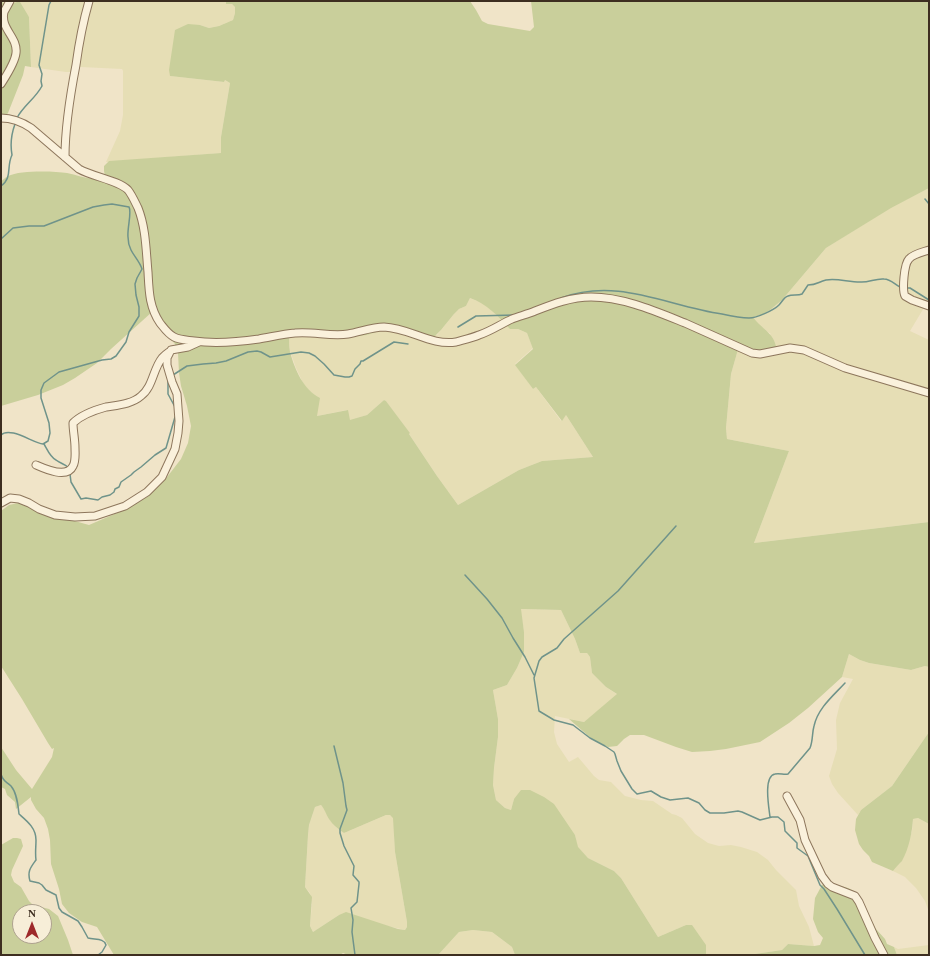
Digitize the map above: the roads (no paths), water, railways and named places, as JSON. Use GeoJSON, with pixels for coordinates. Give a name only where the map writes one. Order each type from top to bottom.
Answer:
{"type":"FeatureCollection","features":[{"type":"Feature","properties":{"kind":"street"},"geometry":{"type":"LineString","coordinates":[[1,84],[9,71],[16,53],[15,43],[7,31],[3,20],[4,13],[10,1]]}},
{"type":"Feature","properties":{"kind":"street"},"geometry":{"type":"LineString","coordinates":[[65,157],[70,94],[82,29],[89,1]]}},
{"type":"Feature","properties":{"kind":"street"},"geometry":{"type":"LineString","coordinates":[[1,118],[16,120],[31,128],[74,165],[86,172],[118,183],[128,190],[134,199],[142,218],[149,295],[153,309],[164,329],[176,338],[199,342],[243,341],[308,332],[339,335],[385,327],[408,331],[434,341],[446,343],[479,335],[512,319],[556,303],[580,298],[601,298],[630,303],[673,318],[752,353],[760,354],[790,348],[804,350],[845,368],[929,393]]}},
{"type":"Feature","properties":{"kind":"street"},"geometry":{"type":"LineString","coordinates":[[929,250],[910,258],[907,261],[903,290],[905,296],[929,306]]}},
{"type":"Feature","properties":{"kind":"street"},"geometry":{"type":"LineString","coordinates":[[36,465],[48,471],[58,473],[67,472],[73,468],[75,449],[73,423],[78,418],[104,408],[132,402],[147,391],[162,357],[171,350],[188,347],[199,342]]}},
{"type":"Feature","properties":{"kind":"street"},"geometry":{"type":"LineString","coordinates":[[1,503],[10,498],[20,499],[54,515],[75,517],[95,516],[125,506],[147,492],[162,476],[174,449],[178,433],[178,400],[167,365],[167,358],[171,350]]}},
{"type":"Feature","properties":{"kind":"street"},"geometry":{"type":"LineString","coordinates":[[787,796],[800,820],[805,840],[822,876],[832,887],[854,896],[859,902],[874,938],[884,955]]}},
{"type":"Feature","properties":{"kind":"waterway"},"geometry":{"type":"LineString","coordinates":[[17,118],[42,86],[42,74],[39,65],[49,5],[51,1]]}},
{"type":"Feature","properties":{"kind":"waterway"},"geometry":{"type":"LineString","coordinates":[[1,186],[5,183],[8,175],[12,155],[11,140],[15,124]]}},
{"type":"Feature","properties":{"kind":"waterway"},"geometry":{"type":"LineString","coordinates":[[925,199],[929,204]]}},
{"type":"Feature","properties":{"kind":"waterway"},"geometry":{"type":"LineString","coordinates":[[1,239],[13,228],[44,226],[93,207],[112,204],[129,207],[129,244],[142,269],[135,284],[139,316],[129,332],[126,342],[116,356],[111,359],[102,360],[59,372],[44,383],[41,390],[41,398],[49,423],[50,433],[48,441],[43,444],[10,432],[1,435]]}},
{"type":"Feature","properties":{"kind":"waterway"},"geometry":{"type":"LineString","coordinates":[[561,298],[582,292],[622,292],[642,295],[736,317],[752,318],[773,309],[779,305],[784,298],[791,295],[802,294],[808,285],[826,280],[834,279],[863,282],[884,279],[889,280],[900,287]]}},
{"type":"Feature","properties":{"kind":"waterway"},"geometry":{"type":"LineString","coordinates":[[907,288],[910,288],[929,300]]}},
{"type":"Feature","properties":{"kind":"waterway"},"geometry":{"type":"LineString","coordinates":[[458,327],[476,316],[515,315]]}},
{"type":"Feature","properties":{"kind":"waterway"},"geometry":{"type":"LineString","coordinates":[[173,375],[187,366],[226,361],[248,352],[257,351],[270,357],[301,352],[309,353],[315,356],[334,375],[349,377],[352,376],[361,361],[394,342],[408,344]]}},
{"type":"Feature","properties":{"kind":"waterway"},"geometry":{"type":"LineString","coordinates":[[168,381],[168,394],[175,407]]}},
{"type":"Feature","properties":{"kind":"waterway"},"geometry":{"type":"LineString","coordinates":[[70,474],[71,482],[81,499],[86,498],[98,500],[102,497],[110,495],[119,487],[121,482],[166,448],[175,417]]}},
{"type":"Feature","properties":{"kind":"waterway"},"geometry":{"type":"LineString","coordinates":[[44,444],[52,457],[68,467]]}},
{"type":"Feature","properties":{"kind":"waterway"},"geometry":{"type":"LineString","coordinates":[[676,526],[618,591],[564,639],[557,648],[542,657],[539,661],[534,678],[539,711],[554,720],[573,725],[590,738],[614,752],[621,771],[632,789],[637,794],[651,791],[670,800],[688,798],[699,803],[710,813],[738,811],[760,820],[778,817],[784,822],[785,831],[797,843],[797,848],[808,856],[820,885],[837,909],[865,955]]}},
{"type":"Feature","properties":{"kind":"waterway"},"geometry":{"type":"LineString","coordinates":[[465,575],[502,618],[534,675]]}},
{"type":"Feature","properties":{"kind":"waterway"},"geometry":{"type":"LineString","coordinates":[[770,817],[768,786],[771,776],[775,774],[788,774],[810,748],[814,726],[822,708],[845,683]]}},
{"type":"Feature","properties":{"kind":"waterway"},"geometry":{"type":"LineString","coordinates":[[334,746],[343,783],[347,810],[340,833],[344,846],[354,866],[353,875],[359,882],[357,902],[351,908],[355,955]]}},
{"type":"Feature","properties":{"kind":"waterway"},"geometry":{"type":"LineString","coordinates":[[1,774],[4,780],[15,792],[19,814],[30,825],[36,836],[36,860],[29,872],[30,881],[39,883],[46,890],[56,895],[59,908],[62,912],[78,921],[88,938],[101,940],[105,943],[106,945],[102,952],[98,955]]}}]}
